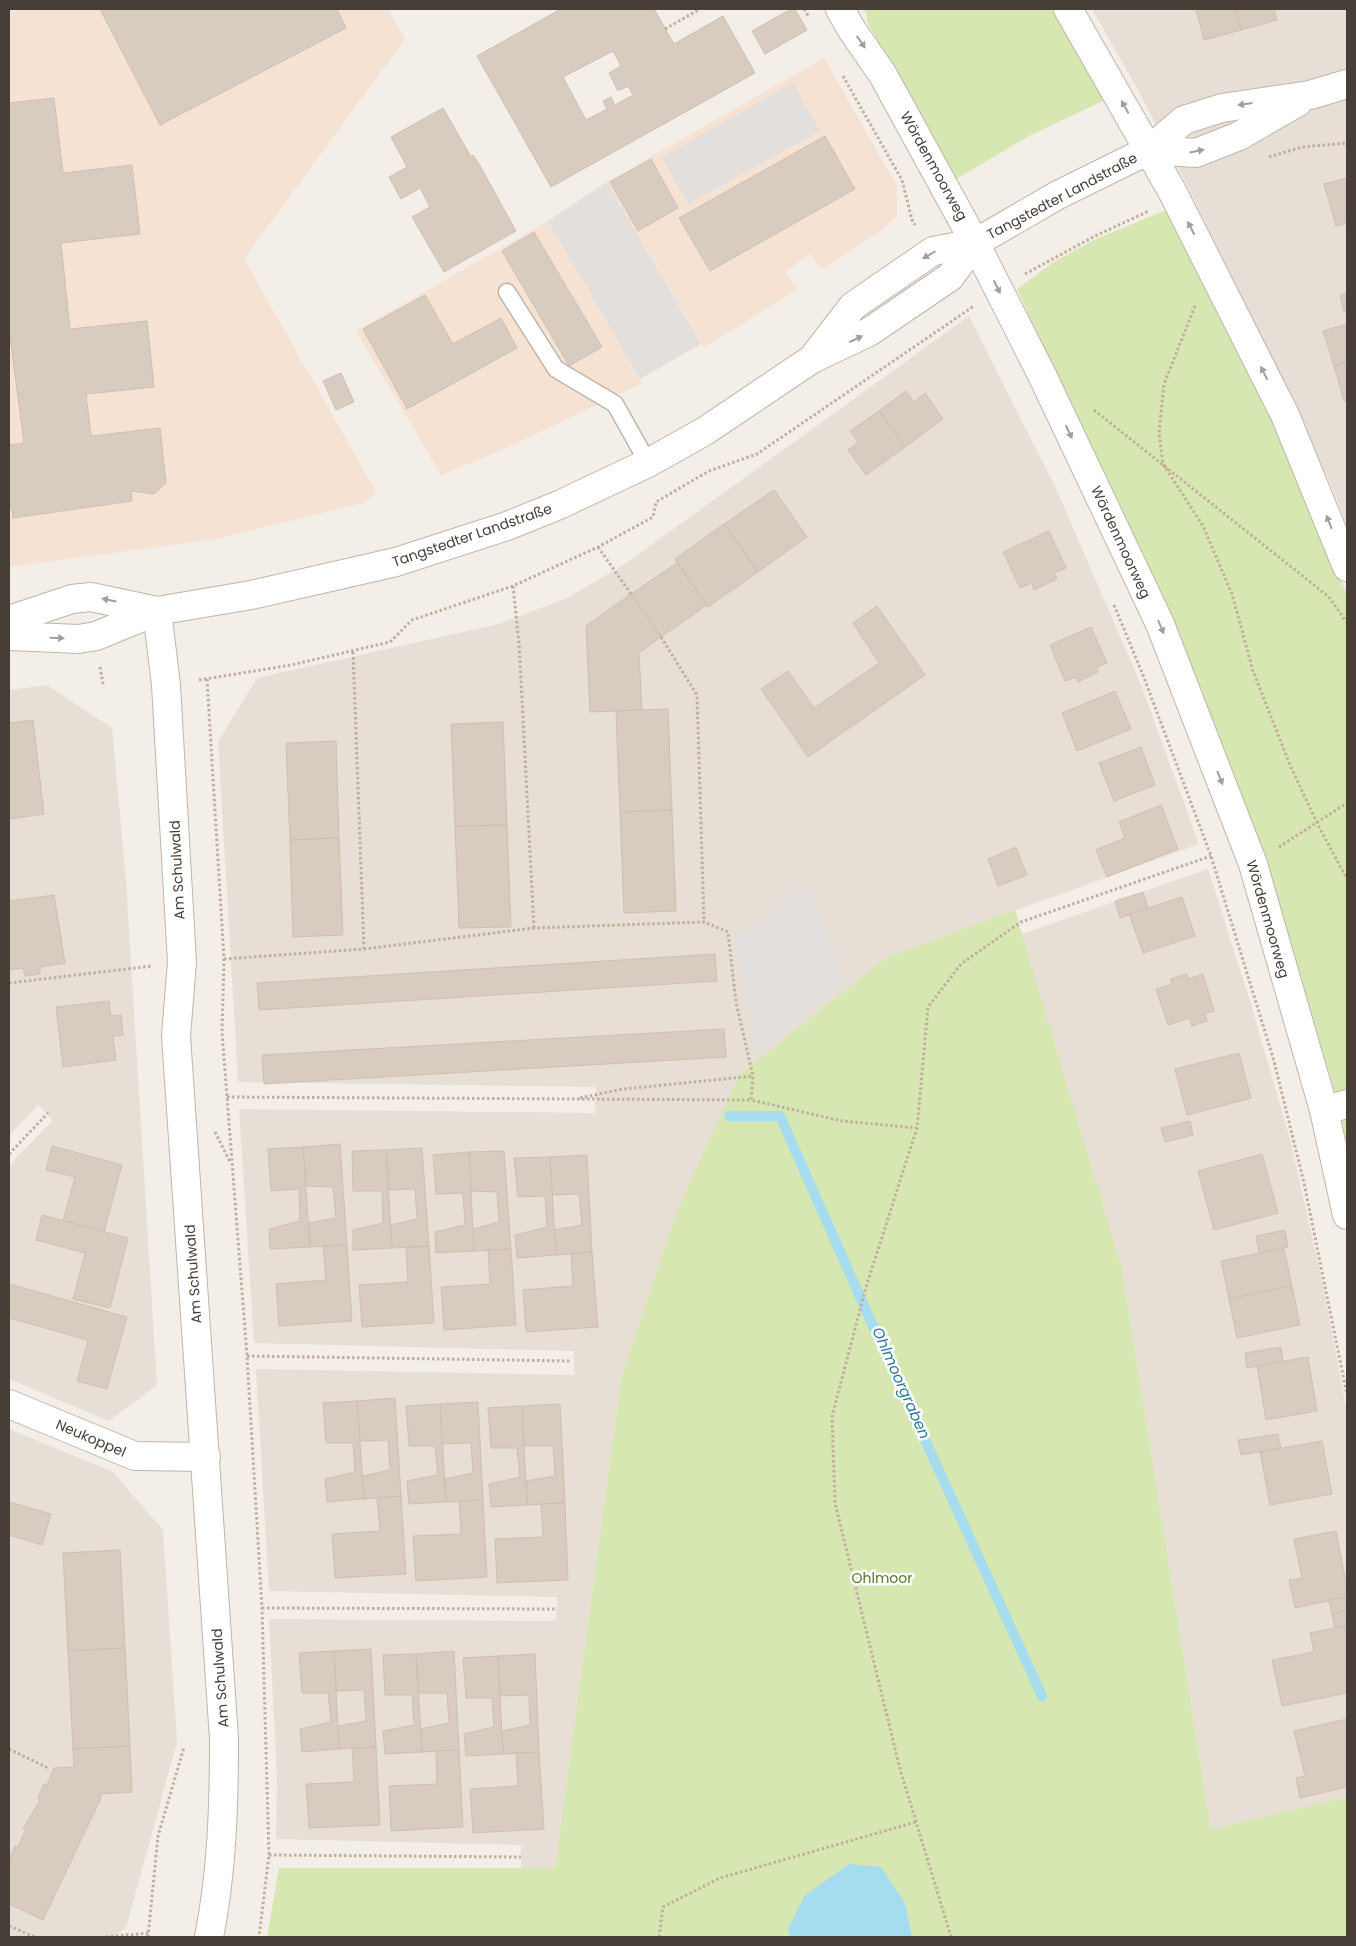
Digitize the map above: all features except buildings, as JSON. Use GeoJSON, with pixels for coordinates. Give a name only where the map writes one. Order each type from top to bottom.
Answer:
{"type":"FeatureCollection","features":[{"type":"Feature","properties":{"kind":"street","name":"Wördenmoorweg"},"geometry":{"type":"LineString","coordinates":[[840,9],[852,30],[884,75],[975,243],[1042,375],[1160,624],[1253,864],[1335,1107],[1347,1215]]}},
{"type":"Feature","properties":{"kind":"street"},"geometry":{"type":"LineString","coordinates":[[1068,9],[1174,195],[1285,415],[1347,567]]}},
{"type":"Feature","properties":{"kind":"street","name":"Tangstedter Landstraße"},"geometry":{"type":"LineString","coordinates":[[9,636],[79,639],[96,636],[157,611],[251,595],[396,562],[516,523],[648,463],[705,431],[812,359],[869,332],[950,278],[975,243],[1058,195],[1149,150],[1196,153],[1239,136],[1310,95],[1347,84]]}},
{"type":"Feature","properties":{"kind":"street","name":"Tangstedter Landstraße"},"geometry":{"type":"LineString","coordinates":[[9,620],[72,599],[91,597],[157,611]]}},
{"type":"Feature","properties":{"kind":"street","name":"Am Schulwald"},"geometry":{"type":"LineString","coordinates":[[157,611],[166,685],[182,962],[176,1036],[223,1730],[224,1789],[220,1860],[209,1937]]}},
{"type":"Feature","properties":{"kind":"street","name":"Neukoppel"},"geometry":{"type":"LineString","coordinates":[[9,1404],[135,1456],[206,1457]]}},
{"type":"Feature","properties":{"kind":"lane"},"geometry":{"type":"LineString","coordinates":[[507,292],[556,370],[615,404],[648,463]]}},
{"type":"Feature","properties":{"kind":"path"},"geometry":{"type":"LineString","coordinates":[[665,29],[700,9]]}},
{"type":"Feature","properties":{"kind":"path"},"geometry":{"type":"LineString","coordinates":[[804,9],[812,23]]}},
{"type":"Feature","properties":{"kind":"path"},"geometry":{"type":"LineString","coordinates":[[839,68],[902,180],[912,220]]}},
{"type":"Feature","properties":{"kind":"path"},"geometry":{"type":"LineString","coordinates":[[1260,159],[1302,147],[1347,143]]}},
{"type":"Feature","properties":{"kind":"path"},"geometry":{"type":"LineString","coordinates":[[1022,276],[1095,236],[1154,209]]}},
{"type":"Feature","properties":{"kind":"path"},"geometry":{"type":"LineString","coordinates":[[1211,268],[1184,330],[1164,384],[1159,433],[1164,464],[1203,526],[1232,594],[1253,671],[1290,765],[1317,823],[1347,879]]}},
{"type":"Feature","properties":{"kind":"path"},"geometry":{"type":"LineString","coordinates":[[967,303],[974,315]]}},
{"type":"Feature","properties":{"kind":"path"},"geometry":{"type":"LineString","coordinates":[[199,680],[291,665],[390,642],[412,620],[513,586],[598,547],[653,517],[656,502],[709,471],[757,454],[976,305]]}},
{"type":"Feature","properties":{"kind":"path"},"geometry":{"type":"LineString","coordinates":[[1086,404],[1164,464],[1329,597],[1347,623]]}},
{"type":"Feature","properties":{"kind":"path"},"geometry":{"type":"LineString","coordinates":[[598,547],[631,594]]}},
{"type":"Feature","properties":{"kind":"path"},"geometry":{"type":"LineString","coordinates":[[513,586],[520,663],[534,928]]}},
{"type":"Feature","properties":{"kind":"path"},"geometry":{"type":"LineString","coordinates":[[1113,603],[1147,684],[1211,856],[1274,1061],[1304,1183],[1347,1395]]}},
{"type":"Feature","properties":{"kind":"path"},"geometry":{"type":"LineString","coordinates":[[661,637],[697,695],[704,922]]}},
{"type":"Feature","properties":{"kind":"path"},"geometry":{"type":"LineString","coordinates":[[352,652],[364,949]]}},
{"type":"Feature","properties":{"kind":"path"},"geometry":{"type":"LineString","coordinates":[[100,667],[103,684]]}},
{"type":"Feature","properties":{"kind":"path"},"geometry":{"type":"LineString","coordinates":[[207,679],[224,959],[222,1032],[247,1356],[262,1608],[269,1855],[259,1937]]}},
{"type":"Feature","properties":{"kind":"path"},"geometry":{"type":"LineString","coordinates":[[1253,864],[1347,803]]}},
{"type":"Feature","properties":{"kind":"path"},"geometry":{"type":"LineString","coordinates":[[951,1937],[900,1769],[835,1503],[832,1416],[858,1313],[917,1128],[928,1007],[961,964],[1020,922],[1211,856]]}},
{"type":"Feature","properties":{"kind":"path"},"geometry":{"type":"LineString","coordinates":[[224,959],[364,949],[534,928],[704,922],[728,932],[736,1002],[753,1076],[751,1100]]}},
{"type":"Feature","properties":{"kind":"path"},"geometry":{"type":"LineString","coordinates":[[9,983],[182,962]]}},
{"type":"Feature","properties":{"kind":"path"},"geometry":{"type":"LineString","coordinates":[[573,1099],[623,1089],[753,1076]]}},
{"type":"Feature","properties":{"kind":"path"},"geometry":{"type":"LineString","coordinates":[[226,1097],[751,1100],[842,1121],[917,1128]]}},
{"type":"Feature","properties":{"kind":"path"},"geometry":{"type":"LineString","coordinates":[[9,1154],[48,1114]]}},
{"type":"Feature","properties":{"kind":"path"},"geometry":{"type":"LineString","coordinates":[[247,1356],[572,1361]]}},
{"type":"Feature","properties":{"kind":"path"},"geometry":{"type":"LineString","coordinates":[[262,1608],[555,1609]]}},
{"type":"Feature","properties":{"kind":"path"},"geometry":{"type":"LineString","coordinates":[[106,1937],[148,1935],[158,1836],[184,1747]]}},
{"type":"Feature","properties":{"kind":"path"},"geometry":{"type":"LineString","coordinates":[[9,1749],[48,1768]]}},
{"type":"Feature","properties":{"kind":"path"},"geometry":{"type":"LineString","coordinates":[[659,1937],[662,1906],[720,1878],[916,1822]]}},
{"type":"Feature","properties":{"kind":"path"},"geometry":{"type":"LineString","coordinates":[[269,1855],[521,1857]]}},
{"type":"Feature","properties":{"kind":"path"},"geometry":{"type":"LineString","coordinates":[[9,1926],[36,1937]]}},
{"type":"Feature","properties":{"kind":"path"},"geometry":{"type":"LineString","coordinates":[[22,1937],[24,1932]]}},
{"type":"Feature","properties":{"kind":"shaded area"},"geometry":{"type":"Polygon","coordinates":[[[9,9],[388,9],[405,39],[244,259],[376,492],[364,503],[216,539],[9,567],[9,9]]]}},
{"type":"Feature","properties":{"kind":"shaded area"},"geometry":{"type":"Polygon","coordinates":[[[1092,9],[1347,9],[1347,525],[1328,478],[1193,197],[1138,90],[1092,9]]]}},
{"type":"Feature","properties":{"kind":"shaded area"},"geometry":{"type":"Polygon","coordinates":[[[824,58],[897,186],[897,216],[878,233],[822,269],[810,254],[785,272],[797,289],[704,348],[607,182],[824,58]]]}},
{"type":"Feature","properties":{"kind":"shaded area"},"geometry":{"type":"Polygon","coordinates":[[[793,83],[820,131],[688,204],[662,157],[793,83]]]}},
{"type":"Feature","properties":{"kind":"shaded area"},"geometry":{"type":"Polygon","coordinates":[[[607,182],[701,344],[640,379],[548,221],[607,182]]]}},
{"type":"Feature","properties":{"kind":"shaded area"},"geometry":{"type":"Polygon","coordinates":[[[548,221],[642,383],[502,450],[441,475],[356,331],[548,221]]]}},
{"type":"Feature","properties":{"kind":"shaded area"},"geometry":{"type":"Polygon","coordinates":[[[969,316],[1059,495],[1141,685],[1199,844],[887,957],[621,1379],[555,1869],[521,1868],[521,1845],[276,1839],[277,1777],[269,1619],[556,1621],[557,1597],[269,1591],[256,1369],[574,1375],[574,1351],[254,1343],[239,1109],[595,1113],[596,1087],[238,1082],[218,742],[257,678],[499,624],[567,598],[622,566],[969,316]]]}},
{"type":"Feature","properties":{"kind":"shaded area"},"geometry":{"type":"Polygon","coordinates":[[[47,685],[112,728],[126,880],[157,1385],[109,1421],[9,1379],[9,1166],[53,1120],[38,1105],[9,1136],[9,690],[47,685]]]}},
{"type":"Feature","properties":{"kind":"shaded area"},"geometry":{"type":"Polygon","coordinates":[[[1208,869],[1250,1001],[1290,1139],[1323,1285],[1347,1413],[1347,1797],[1211,1829],[1122,1268],[1022,934],[1208,869]]]}},
{"type":"Feature","properties":{"kind":"shaded area"},"geometry":{"type":"Polygon","coordinates":[[[807,883],[845,982],[758,1052],[735,939],[807,883]]]}},
{"type":"Feature","properties":{"kind":"shaded area"},"geometry":{"type":"Polygon","coordinates":[[[9,1429],[113,1472],[163,1530],[177,1742],[126,1928],[112,1937],[9,1937],[9,1429]]]}},
{"type":"Feature","properties":{"kind":"green space"},"geometry":{"type":"Polygon","coordinates":[[[864,9],[1052,9],[1105,100],[1029,136],[956,179],[867,22],[867,15],[864,9]]]}},
{"type":"Feature","properties":{"kind":"green space"},"geometry":{"type":"Polygon","coordinates":[[[1166,210],[1215,304],[1285,448],[1347,595],[1347,1148],[1331,1079],[1270,877],[1214,723],[1017,289],[1055,261],[1098,238],[1166,210]]]}},
{"type":"Feature","properties":{"kind":"green space","name":"Ohlmoor"},"geometry":{"type":"Polygon","coordinates":[[[1015,910],[1122,1268],[1211,1829],[1347,1797],[1347,1937],[912,1937],[905,1903],[788,1930],[790,1937],[267,1937],[279,1868],[555,1868],[621,1379],[677,1211],[739,1075],[887,957],[1015,910]]]}},
{"type":"Feature","properties":{"kind":"water"},"geometry":{"type":"Polygon","coordinates":[[[849,1864],[881,1867],[905,1903],[912,1937],[790,1937],[788,1930],[804,1896],[849,1864]]]}},
{"type":"Feature","properties":{"kind":"waterway","name":"Ohlmoorgraben"},"geometry":{"type":"LineString","coordinates":[[729,1116],[780,1116],[868,1315],[1042,1696]]}}]}
